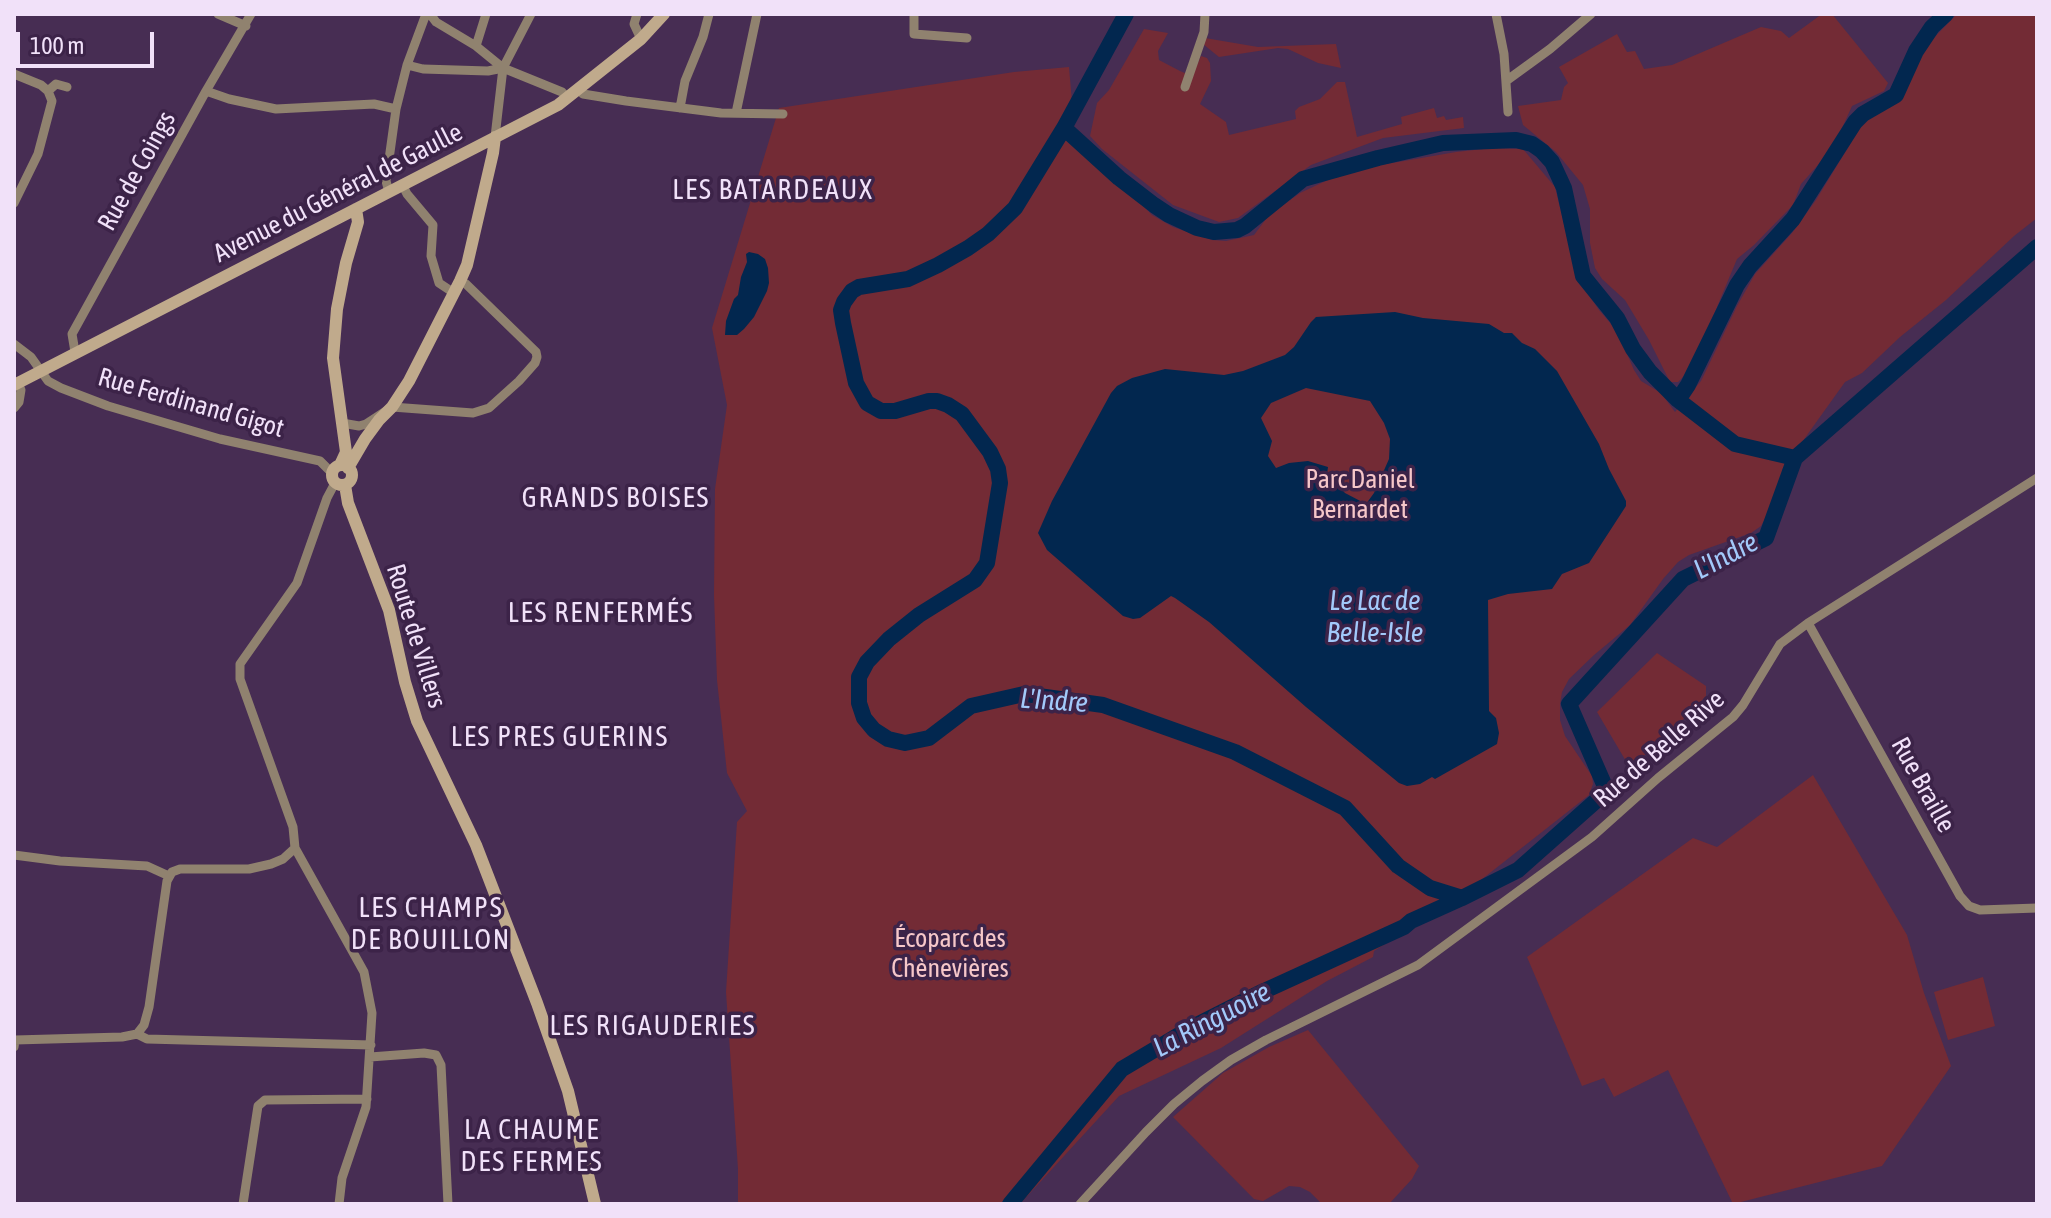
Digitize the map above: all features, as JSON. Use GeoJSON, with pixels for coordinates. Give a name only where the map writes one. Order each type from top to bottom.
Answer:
{"type":"FeatureCollection","features":[{"type":"Feature","properties":{"kind":"main road","name":"Avenue du Général de Gaulle"},"geometry":{"type":"LineString","coordinates":[[16,384],[567,98],[641,39],[664,14]]}},
{"type":"Feature","properties":{"kind":"main road"},"geometry":{"type":"LineString","coordinates":[[340,475],[409,381],[457,287],[470,251],[495,137]]}},
{"type":"Feature","properties":{"kind":"main road","name":"Route de Villers"},"geometry":{"type":"LineString","coordinates":[[356,209],[358,222],[337,309],[333,358],[346,452],[340,475],[389,610],[417,721],[476,845],[568,1091],[595,1204]]}},
{"type":"Feature","properties":{"kind":"street"},"geometry":{"type":"LineString","coordinates":[[218,14],[246,26]]}},
{"type":"Feature","properties":{"kind":"street","name":"Rue de Coings"},"geometry":{"type":"LineString","coordinates":[[75,352],[72,334],[251,14]]}},
{"type":"Feature","properties":{"kind":"street"},"geometry":{"type":"LineString","coordinates":[[389,192],[386,181],[396,109],[407,65],[428,14],[503,68],[562,92],[567,98]]}},
{"type":"Feature","properties":{"kind":"street"},"geometry":{"type":"LineString","coordinates":[[476,46],[486,14]]}},
{"type":"Feature","properties":{"kind":"street"},"geometry":{"type":"LineString","coordinates":[[495,137],[503,68],[531,14]]}},
{"type":"Feature","properties":{"kind":"street"},"geometry":{"type":"LineString","coordinates":[[637,14],[634,24],[641,39]]}},
{"type":"Feature","properties":{"kind":"street"},"geometry":{"type":"LineString","coordinates":[[680,108],[685,81],[709,14]]}},
{"type":"Feature","properties":{"kind":"street"},"geometry":{"type":"LineString","coordinates":[[736,113],[757,14]]}},
{"type":"Feature","properties":{"kind":"street"},"geometry":{"type":"LineString","coordinates":[[914,14],[914,34],[967,38]]}},
{"type":"Feature","properties":{"kind":"street"},"geometry":{"type":"LineString","coordinates":[[1185,87],[1204,32],[1205,14]]}},
{"type":"Feature","properties":{"kind":"street"},"geometry":{"type":"LineString","coordinates":[[1496,14],[1504,54],[1508,112]]}},
{"type":"Feature","properties":{"kind":"street"},"geometry":{"type":"LineString","coordinates":[[1506,81],[1591,14]]}},
{"type":"Feature","properties":{"kind":"street"},"geometry":{"type":"LineString","coordinates":[[407,65],[423,69],[488,71],[503,68]]}},
{"type":"Feature","properties":{"kind":"street"},"geometry":{"type":"LineString","coordinates":[[14,74],[41,85],[52,101],[38,154],[14,203]]}},
{"type":"Feature","properties":{"kind":"street"},"geometry":{"type":"LineString","coordinates":[[48,91],[56,84],[67,87]]}},
{"type":"Feature","properties":{"kind":"street"},"geometry":{"type":"LineString","coordinates":[[579,90],[583,94],[721,113],[783,114]]}},
{"type":"Feature","properties":{"kind":"street"},"geometry":{"type":"LineString","coordinates":[[206,91],[276,109],[374,104],[396,109]]}},
{"type":"Feature","properties":{"kind":"street"},"geometry":{"type":"LineString","coordinates":[[342,423],[366,424],[392,407],[473,413],[489,408],[519,381],[537,357],[536,352],[466,284],[457,287],[439,283],[431,256],[433,225],[402,184]]}},
{"type":"Feature","properties":{"kind":"street","name":"Rue Ferdinand Gigot"},"geometry":{"type":"LineString","coordinates":[[14,344],[31,357],[48,381],[61,388],[108,406],[220,439],[320,461],[340,475]]}},
{"type":"Feature","properties":{"kind":"street"},"geometry":{"type":"LineString","coordinates":[[14,408],[19,402],[21,390],[16,384]]}},
{"type":"Feature","properties":{"kind":"street"},"geometry":{"type":"LineString","coordinates":[[339,1204],[342,1178],[367,1099],[372,1013],[364,972],[295,848],[293,827],[240,679],[240,664],[297,583],[327,498],[340,475]]}},
{"type":"Feature","properties":{"kind":"street","name":"Rue de Belle Rive"},"geometry":{"type":"LineString","coordinates":[[1080,1204],[1146,1132],[1202,1081],[1266,1040],[1418,965],[1592,837],[1733,717],[1780,644],[1808,623],[2037,478]]}},
{"type":"Feature","properties":{"kind":"street","name":"Rue Braille"},"geometry":{"type":"LineString","coordinates":[[1808,623],[1960,896],[1969,906],[1980,910],[2037,908]]}},
{"type":"Feature","properties":{"kind":"street"},"geometry":{"type":"LineString","coordinates":[[137,1034],[144,1025],[154,984],[172,872],[180,869],[249,869],[283,859],[295,848]]}},
{"type":"Feature","properties":{"kind":"street"},"geometry":{"type":"LineString","coordinates":[[14,855],[147,866],[169,876]]}},
{"type":"Feature","properties":{"kind":"street"},"geometry":{"type":"LineString","coordinates":[[14,1047],[14,1040],[137,1034],[147,1039],[371,1045]]}},
{"type":"Feature","properties":{"kind":"street"},"geometry":{"type":"LineString","coordinates":[[370,1057],[436,1055],[441,1065],[448,1204]]}},
{"type":"Feature","properties":{"kind":"street"},"geometry":{"type":"LineString","coordinates":[[243,1204],[258,1106],[265,1100],[367,1099]]}},
{"type":"Feature","properties":{"kind":"green space"},"geometry":{"type":"Polygon","coordinates":[[[1822,14],[1832,14],[1888,83],[1884,91],[1852,106],[1833,148],[1801,184],[1793,205],[1737,259],[1699,350],[1684,376],[1678,382],[1670,382],[1625,300],[1602,279],[1595,268],[1590,243],[1590,209],[1583,185],[1556,152],[1523,125],[1518,106],[1561,100],[1568,83],[1559,67],[1617,34],[1627,52],[1635,51],[1644,69],[1672,65],[1761,27],[1781,31],[1789,38],[1822,14]]]}},
{"type":"Feature","properties":{"kind":"green space"},"geometry":{"type":"Polygon","coordinates":[[[1957,14],[2037,14],[2037,218],[1862,373],[1845,382],[1782,470],[1783,486],[1761,526],[1751,533],[1689,555],[1678,562],[1630,625],[1569,679],[1562,692],[1560,720],[1565,736],[1592,776],[1589,795],[1472,887],[1461,890],[1453,901],[1374,951],[1373,957],[1327,981],[1221,1048],[1119,1096],[1020,1204],[738,1204],[726,992],[737,822],[747,811],[727,773],[717,680],[715,489],[727,405],[712,328],[779,108],[1014,72],[1069,67],[1076,148],[1102,164],[1152,215],[1173,227],[1212,240],[1226,241],[1254,235],[1269,215],[1300,193],[1332,178],[1369,167],[1456,152],[1523,149],[1555,187],[1577,278],[1617,331],[1641,381],[1661,393],[1675,412],[1701,381],[1755,274],[1792,233],[1816,200],[1866,118],[1902,95],[1910,68],[1925,47],[1957,14]]]}},
{"type":"Feature","properties":{"kind":"green space"},"geometry":{"type":"Polygon","coordinates":[[[1144,29],[1168,33],[1158,51],[1159,60],[1180,71],[1192,76],[1201,56],[1207,58],[1211,81],[1200,104],[1226,122],[1229,135],[1296,119],[1295,111],[1299,107],[1320,99],[1337,82],[1345,82],[1357,137],[1402,124],[1401,117],[1434,108],[1437,118],[1463,117],[1464,128],[1383,138],[1311,165],[1238,218],[1219,222],[1173,205],[1090,136],[1097,103],[1109,90],[1144,29]]]}},
{"type":"Feature","properties":{"kind":"green space"},"geometry":{"type":"Polygon","coordinates":[[[1205,38],[1258,47],[1336,44],[1341,68],[1278,48],[1219,57],[1203,44],[1205,38]]]}},
{"type":"Feature","properties":{"kind":"green space"},"geometry":{"type":"Polygon","coordinates":[[[1657,653],[1706,686],[1706,696],[1630,768],[1597,712],[1657,653]]]}},
{"type":"Feature","properties":{"kind":"green space"},"geometry":{"type":"Polygon","coordinates":[[[1813,775],[1907,935],[1951,1066],[1882,1166],[1733,1204],[1668,1070],[1614,1097],[1604,1078],[1582,1086],[1527,957],[1693,838],[1717,847],[1813,775]]]}},
{"type":"Feature","properties":{"kind":"green space"},"geometry":{"type":"Polygon","coordinates":[[[1983,977],[1995,1026],[1948,1040],[1934,992],[1983,977]]]}},
{"type":"Feature","properties":{"kind":"green space"},"geometry":{"type":"Polygon","coordinates":[[[1308,1030],[1419,1166],[1412,1179],[1389,1204],[1322,1204],[1310,1192],[1289,1186],[1263,1201],[1254,1199],[1173,1117],[1223,1073],[1269,1047],[1308,1030]]]}},
{"type":"Feature","properties":{"kind":"water"},"geometry":{"type":"Polygon","coordinates":[[[749,252],[765,259],[769,283],[767,291],[744,329],[737,335],[725,335],[726,321],[738,295],[747,262],[746,254],[749,252]]]}},
{"type":"Feature","properties":{"kind":"water","name":"Le Lac de Belle-Isle"},"geometry":{"type":"Polygon","coordinates":[[[1395,312],[1423,318],[1489,324],[1504,333],[1512,333],[1522,343],[1535,349],[1557,371],[1599,444],[1626,501],[1626,506],[1589,563],[1562,574],[1552,589],[1508,594],[1488,600],[1489,711],[1496,718],[1499,733],[1497,744],[1435,779],[1432,777],[1420,784],[1407,786],[1399,783],[1209,622],[1175,598],[1171,596],[1140,618],[1123,616],[1047,550],[1038,533],[1052,501],[1117,386],[1132,378],[1165,369],[1224,375],[1243,371],[1285,355],[1316,317],[1395,312]],[[1306,388],[1271,403],[1261,418],[1272,441],[1268,456],[1276,468],[1308,461],[1328,467],[1327,474],[1345,493],[1366,504],[1389,459],[1390,439],[1370,401],[1306,388]]]}},
{"type":"Feature","properties":{"kind":"waterway","name":"L'Indre"},"geometry":{"type":"LineString","coordinates":[[1126,14],[1064,128],[1015,208],[988,234],[938,265],[908,279],[859,287],[852,291],[841,310],[856,383],[867,403],[881,411],[895,411],[929,401],[948,405],[962,414],[990,452],[1000,483],[987,563],[975,580],[919,615],[867,662],[859,677],[859,703],[864,718],[874,730],[888,739],[905,743],[929,738],[971,706],[1024,694],[1103,705],[1235,752],[1345,808],[1398,866],[1430,888],[1462,898],[1518,870],[1607,791],[1569,704],[1683,579],[1766,538],[1795,458],[2037,247]]}},
{"type":"Feature","properties":{"kind":"waterway","name":"L'Indre"},"geometry":{"type":"LineString","coordinates":[[1064,128],[1154,205],[1197,228],[1214,232],[1237,230],[1245,226],[1303,179],[1378,158],[1443,143],[1516,140],[1532,144],[1552,162],[1564,188],[1583,276],[1617,318],[1633,349],[1650,372],[1678,400],[1737,285],[1750,266],[1793,219],[1855,122],[1896,95],[1916,51],[1932,27],[1946,14]]}},
{"type":"Feature","properties":{"kind":"waterway","name":"L'Indre"},"geometry":{"type":"LineString","coordinates":[[1678,400],[1735,444],[1795,458]]}},
{"type":"Feature","properties":{"kind":"waterway","name":"La Ringuoire"},"geometry":{"type":"LineString","coordinates":[[1010,1204],[1122,1069],[1191,1028],[1262,992],[1462,898]]}},
{"type":"Feature","properties":{"kind":"district","name":"LES BATARDEAUX"},"geometry":{"type":"Point","coordinates":[773,190]}},
{"type":"Feature","properties":{"kind":"district","name":"GRANDS BOISES"},"geometry":{"type":"Point","coordinates":[616,498]}},
{"type":"Feature","properties":{"kind":"district","name":"LES RENFERMÉS"},"geometry":{"type":"Point","coordinates":[601,613]}},
{"type":"Feature","properties":{"kind":"district","name":"LES PRES GUERINS"},"geometry":{"type":"Point","coordinates":[560,737]}},
{"type":"Feature","properties":{"kind":"district","name":"LES CHAMPS DE BOUILLON"},"geometry":{"type":"Point","coordinates":[431,924]}},
{"type":"Feature","properties":{"kind":"district","name":"LES RIGAUDERIES"},"geometry":{"type":"Point","coordinates":[653,1026]}},
{"type":"Feature","properties":{"kind":"district","name":"LA CHAUME DES FERMES"},"geometry":{"type":"Point","coordinates":[532,1146]}},
{"type":"Feature","properties":{"kind":"park label","name":"Parc Daniel Bernardet"},"geometry":{"type":"Point","coordinates":[1360,495]}},
{"type":"Feature","properties":{"kind":"park label","name":"Écoparc des Chènevières"},"geometry":{"type":"Point","coordinates":[950,954]}}]}
